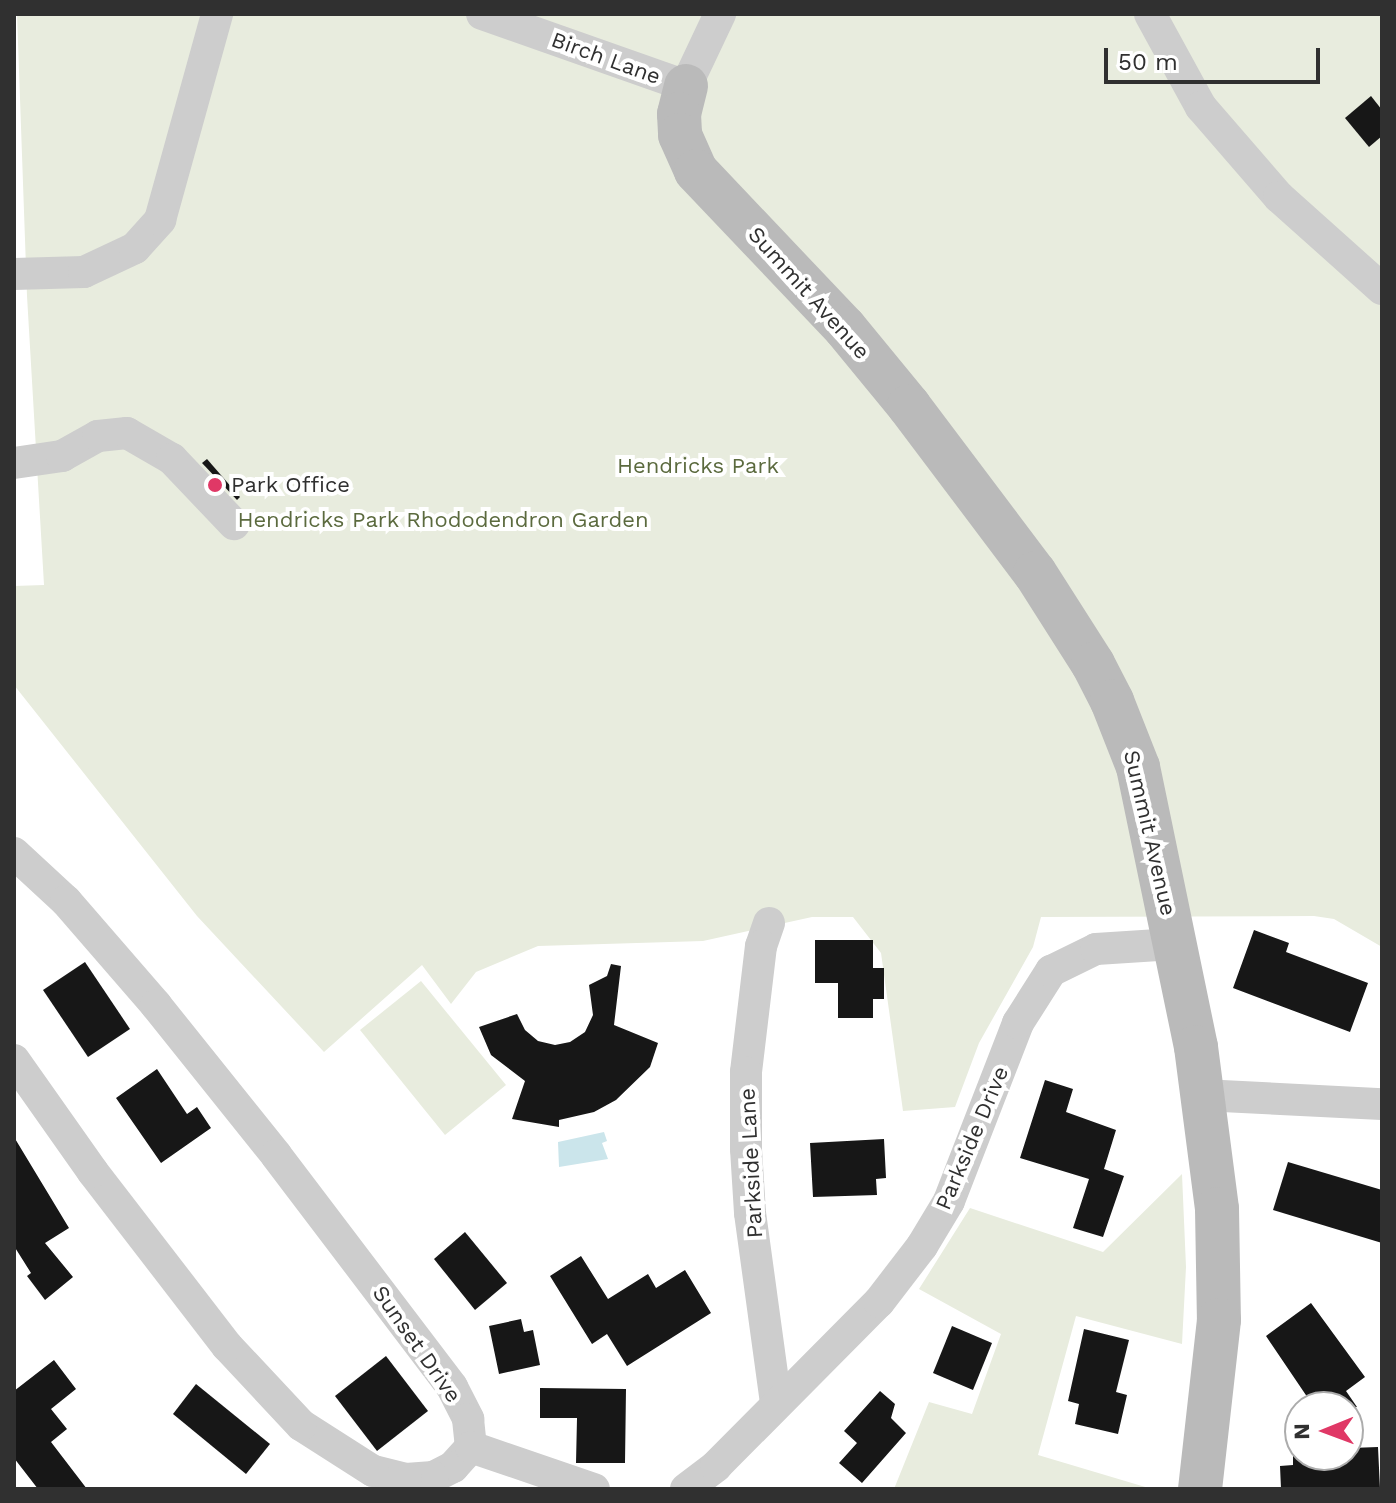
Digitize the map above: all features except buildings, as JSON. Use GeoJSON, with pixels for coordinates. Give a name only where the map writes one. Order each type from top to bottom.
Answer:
{"type":"FeatureCollection","features":[{"type":"Feature","properties":{"kind":"street"},"geometry":{"type":"LineString","coordinates":[[14,274],[84,272],[135,248],[160,220],[217,14]]}},
{"type":"Feature","properties":{"kind":"street","name":"Birch Lane"},"geometry":{"type":"LineString","coordinates":[[482,14],[686,86]]}},
{"type":"Feature","properties":{"kind":"street"},"geometry":{"type":"LineString","coordinates":[[686,86],[720,14]]}},
{"type":"Feature","properties":{"kind":"street"},"geometry":{"type":"LineString","coordinates":[[1150,14],[1201,107],[1279,197],[1382,289]]}},
{"type":"Feature","properties":{"kind":"street","name":"Summit Avenue"},"geometry":{"type":"LineString","coordinates":[[686,86],[679,114],[680,135],[696,171],[845,328],[909,406],[1035,573],[1093,664],[1112,701],[1138,767],[1202,1095],[1217,1209],[1219,1274],[1214,1391],[1200,1489]]}},
{"type":"Feature","properties":{"kind":"street"},"geometry":{"type":"LineString","coordinates":[[14,463],[62,456],[98,436],[127,433],[172,459],[234,524]]}},
{"type":"Feature","properties":{"kind":"street","name":"Sunset Drive"},"geometry":{"type":"LineString","coordinates":[[14,853],[66,901],[156,1005],[276,1155],[452,1387],[468,1419],[471,1447]]}},
{"type":"Feature","properties":{"kind":"street","name":"Parkside Lane"},"geometry":{"type":"LineString","coordinates":[[769,923],[761,946],[746,1072],[746,1149],[750,1213],[776,1403]]}},
{"type":"Feature","properties":{"kind":"street","name":"Parkside Drive"},"geometry":{"type":"LineString","coordinates":[[686,1489],[716,1466],[879,1302],[922,1246],[960,1176],[1018,1023],[1051,971],[1096,949],[1174,944]]}},
{"type":"Feature","properties":{"kind":"street"},"geometry":{"type":"LineString","coordinates":[[14,1060],[93,1172],[227,1346],[301,1425],[373,1471],[406,1479],[433,1477],[453,1467],[471,1447],[594,1489]]}},
{"type":"Feature","properties":{"kind":"street"},"geometry":{"type":"LineString","coordinates":[[1202,1095],[1382,1104]]}},
{"type":"Feature","properties":{"kind":"green space","name":"Hendricks Park"},"geometry":{"type":"Polygon","coordinates":[[[17,14],[1382,14],[1382,947],[1334,919],[1314,916],[1041,917],[1033,947],[979,1043],[955,1107],[903,1111],[881,953],[853,917],[812,917],[703,941],[538,946],[476,972],[451,1004],[422,965],[324,1052],[197,916],[14,685],[14,586],[44,585],[27,296],[17,14]]]}},
{"type":"Feature","properties":{"kind":"green space"},"geometry":{"type":"Polygon","coordinates":[[[421,981],[506,1085],[445,1135],[360,1030],[421,981]]]}},
{"type":"Feature","properties":{"kind":"green space"},"geometry":{"type":"Polygon","coordinates":[[[1182,1174],[1186,1267],[1182,1344],[1076,1316],[1038,1455],[1152,1489],[894,1489],[929,1402],[972,1414],[1001,1334],[919,1289],[970,1208],[1103,1252],[1182,1174]]]}},
{"type":"Feature","properties":{"kind":"water"},"geometry":{"type":"Polygon","coordinates":[[[604,1132],[607,1141],[602,1143],[608,1159],[559,1167],[558,1142],[604,1132]]]}},
{"type":"Feature","properties":{"kind":"place","name":"Park Office"},"geometry":{"type":"Point","coordinates":[215,485]}},
{"type":"Feature","properties":{"kind":"park label","name":"Hendricks Park Rhododendron Garden"},"geometry":{"type":"Point","coordinates":[443,520]}}]}
